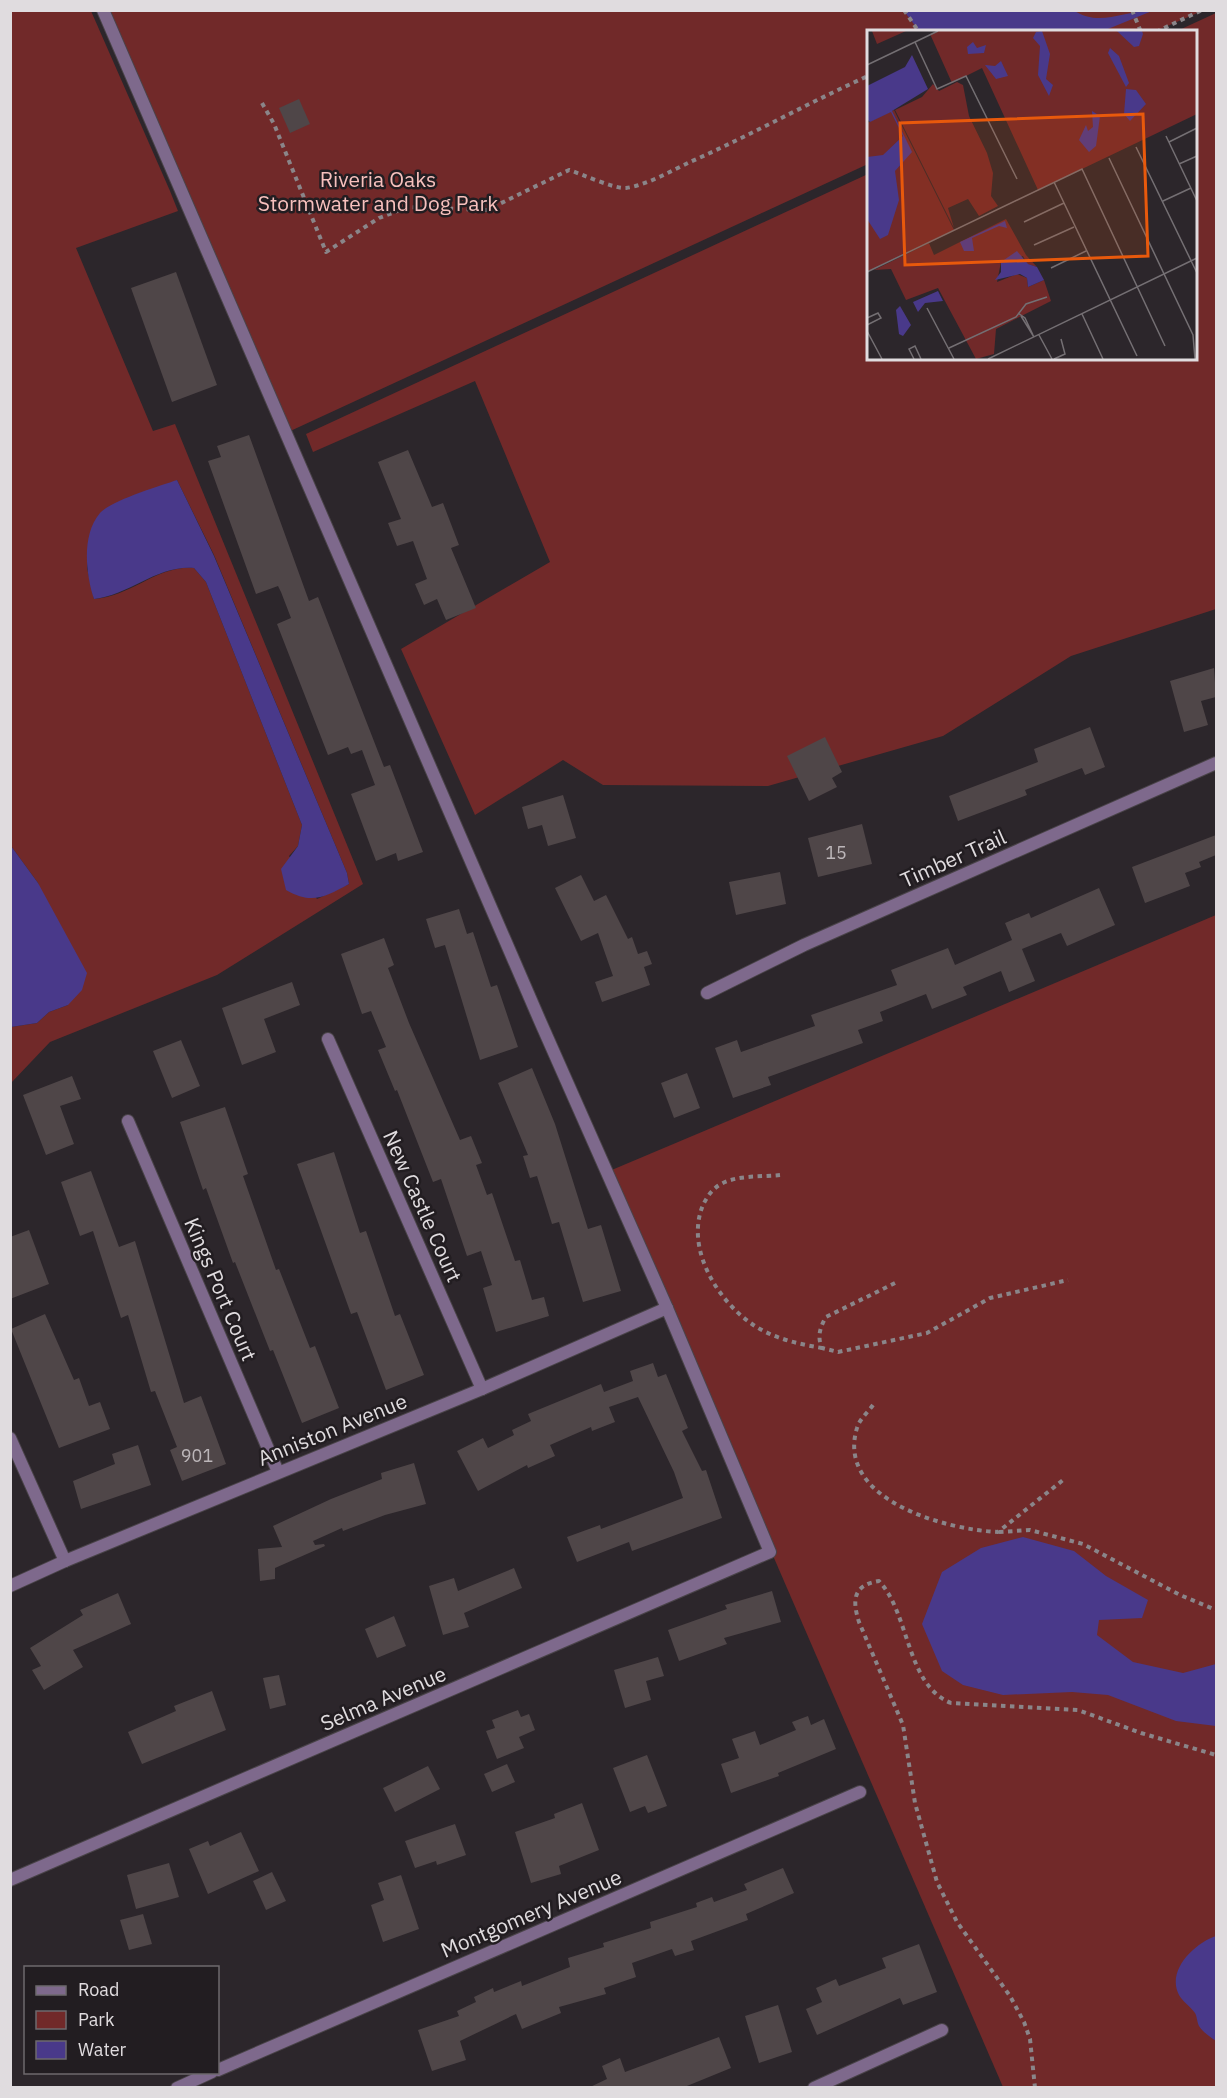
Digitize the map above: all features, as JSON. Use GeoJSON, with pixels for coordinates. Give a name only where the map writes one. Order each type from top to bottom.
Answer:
{"type":"FeatureCollection","features":[{"type":"Feature","properties":{"kind":"street"},"geometry":{"type":"LineString","coordinates":[[103,10],[540,1021],[667,1308]]}},
{"type":"Feature","properties":{"kind":"street","name":"Timber Trail"},"geometry":{"type":"LineString","coordinates":[[707,993],[804,945],[1216,763]]}},
{"type":"Feature","properties":{"kind":"street","name":"New Castle Court"},"geometry":{"type":"LineString","coordinates":[[328,1039],[482,1389]]}},
{"type":"Feature","properties":{"kind":"street","name":"Kings Port Court"},"geometry":{"type":"LineString","coordinates":[[128,1121],[278,1472]]}},
{"type":"Feature","properties":{"kind":"street","name":"Anniston Avenue"},"geometry":{"type":"LineString","coordinates":[[10,1586],[278,1472],[482,1389],[667,1308]]}},
{"type":"Feature","properties":{"kind":"street","name":"Selma Avenue"},"geometry":{"type":"LineString","coordinates":[[10,1880],[770,1552],[667,1308]]}},
{"type":"Feature","properties":{"kind":"street"},"geometry":{"type":"LineString","coordinates":[[10,1438],[65,1561]]}},
{"type":"Feature","properties":{"kind":"street","name":"Montgomery Avenue"},"geometry":{"type":"LineString","coordinates":[[219,2070],[860,1792]]}},
{"type":"Feature","properties":{"kind":"street"},"geometry":{"type":"LineString","coordinates":[[814,2088],[942,2030]]}},
{"type":"Feature","properties":{"kind":"street"},"geometry":{"type":"LineString","coordinates":[[177,2088],[210,2074]]}},
{"type":"Feature","properties":{"kind":"path"},"geometry":{"type":"LineString","coordinates":[[904,10],[918,30]]}},
{"type":"Feature","properties":{"kind":"path"},"geometry":{"type":"LineString","coordinates":[[1132,10],[1140,30]]}},
{"type":"Feature","properties":{"kind":"path"},"geometry":{"type":"LineString","coordinates":[[1160,30],[1202,10]]}},
{"type":"Feature","properties":{"kind":"path"},"geometry":{"type":"LineString","coordinates":[[262,103],[274,123],[326,252],[379,218],[408,207],[487,210],[569,170],[624,188],[652,179],[750,135],[788,116],[802,105],[867,76]]}},
{"type":"Feature","properties":{"kind":"path"},"geometry":{"type":"LineString","coordinates":[[780,1175],[740,1178],[721,1184],[708,1195],[699,1215],[697,1241],[705,1264],[721,1296],[753,1325],[772,1335],[838,1352],[927,1333],[990,1298],[1068,1280]]}},
{"type":"Feature","properties":{"kind":"path"},"geometry":{"type":"LineString","coordinates":[[822,1348],[819,1341],[820,1328],[826,1317],[895,1283]]}},
{"type":"Feature","properties":{"kind":"path"},"geometry":{"type":"LineString","coordinates":[[873,1405],[857,1427],[855,1445],[860,1473],[875,1491],[904,1508],[952,1526],[998,1532],[1030,1530],[1083,1544],[1216,1610]]}},
{"type":"Feature","properties":{"kind":"path"},"geometry":{"type":"LineString","coordinates":[[998,1532],[1064,1480]]}},
{"type":"Feature","properties":{"kind":"path"},"geometry":{"type":"LineString","coordinates":[[1035,2088],[1030,2039],[1024,2022],[1010,1996],[957,1922],[937,1882],[915,1803],[903,1725],[853,1605],[856,1592],[866,1583],[879,1581],[889,1593],[916,1662],[937,1697],[951,1703],[1078,1710],[1141,1733],[1216,1755]]}},
{"type":"Feature","properties":{"kind":"green space"},"geometry":{"type":"Polygon","coordinates":[[[11,11],[91,11],[178,211],[76,248],[153,431],[175,424],[363,884],[217,975],[50,1042],[11,1083],[11,1027],[37,1023],[49,1012],[68,1005],[38,883],[11,846],[11,11]],[[177,480],[91,531],[87,568],[94,599],[120,593],[168,571],[181,568],[194,568],[206,582],[302,825],[298,846],[289,856],[317,899],[349,884],[347,873],[214,555],[177,480]]]}},
{"type":"Feature","properties":{"kind":"green space","name":"Riveria Oaks Stormwater and Dog Park"},"geometry":{"type":"Polygon","coordinates":[[[102,11],[1202,11],[1158,30],[867,30],[867,164],[286,433],[102,11]]]}},
{"type":"Feature","properties":{"kind":"green space"},"geometry":{"type":"Polygon","coordinates":[[[1216,13],[1216,609],[1071,656],[943,736],[768,786],[603,785],[563,760],[475,815],[401,649],[550,562],[475,381],[313,452],[306,434],[867,174],[867,360],[1197,360],[1197,30],[1179,30],[1216,13]]]}},
{"type":"Feature","properties":{"kind":"green space"},"geometry":{"type":"Polygon","coordinates":[[[1216,915],[1216,2087],[1003,2087],[607,1172],[1216,915]]]}},
{"type":"Feature","properties":{"kind":"water"},"geometry":{"type":"Polygon","coordinates":[[[1073,10],[1093,18],[1102,18],[1152,11],[1105,30],[918,30],[904,11],[1073,10]]]}},
{"type":"Feature","properties":{"kind":"water"},"geometry":{"type":"Polygon","coordinates":[[[177,480],[214,556],[347,873],[349,884],[325,896],[303,897],[286,890],[281,869],[298,846],[302,825],[206,582],[194,568],[181,568],[156,575],[120,592],[94,599],[87,567],[87,555],[90,532],[100,513],[125,498],[177,480]]]}},
{"type":"Feature","properties":{"kind":"water"},"geometry":{"type":"Polygon","coordinates":[[[11,846],[38,883],[87,973],[82,990],[68,1005],[49,1012],[37,1023],[11,1027],[11,846]]]}},
{"type":"Feature","properties":{"kind":"water"},"geometry":{"type":"Polygon","coordinates":[[[1023,1537],[1074,1551],[1106,1576],[1148,1600],[1142,1618],[1099,1620],[1097,1635],[1133,1662],[1183,1673],[1216,1664],[1216,1726],[1176,1721],[1108,1695],[1072,1692],[1003,1695],[963,1685],[942,1671],[922,1624],[942,1572],[981,1548],[1023,1537]]]}},
{"type":"Feature","properties":{"kind":"water"},"geometry":{"type":"Polygon","coordinates":[[[1216,1936],[1216,2041],[1199,2026],[1195,2013],[1179,1995],[1176,1976],[1179,1967],[1192,1951],[1216,1936]]]}},
{"type":"Feature","properties":{"kind":"building"},"geometry":{"type":"Polygon","coordinates":[[[299,99],[310,124],[290,133],[279,108],[299,99]]]}},
{"type":"Feature","properties":{"kind":"building"},"geometry":{"type":"Polygon","coordinates":[[[176,272],[217,385],[172,402],[131,288],[176,272]]]}},
{"type":"Feature","properties":{"kind":"building"},"geometry":{"type":"Polygon","coordinates":[[[249,435],[309,601],[318,597],[384,767],[390,765],[423,852],[398,861],[396,853],[376,861],[351,794],[375,785],[362,750],[351,754],[348,747],[328,755],[277,624],[291,618],[281,592],[278,586],[256,594],[208,461],[221,457],[217,446],[249,435]]]}},
{"type":"Feature","properties":{"kind":"building"},"geometry":{"type":"Polygon","coordinates":[[[408,450],[432,507],[443,503],[459,545],[451,548],[476,608],[446,620],[437,599],[424,605],[415,584],[427,579],[413,541],[397,546],[388,523],[401,519],[378,462],[408,450]]]}},
{"type":"Feature","properties":{"kind":"building"},"geometry":{"type":"Polygon","coordinates":[[[1214,668],[1216,697],[1201,701],[1208,725],[1184,732],[1170,681],[1214,668]]]}},
{"type":"Feature","properties":{"kind":"building"},"geometry":{"type":"Polygon","coordinates":[[[1090,727],[1105,767],[1085,775],[1082,768],[1025,790],[1027,795],[958,821],[949,796],[1038,762],[1034,749],[1090,727]]]}},
{"type":"Feature","properties":{"kind":"building"},"geometry":{"type":"Polygon","coordinates":[[[825,737],[842,772],[832,778],[837,787],[809,801],[787,756],[825,737]]]}},
{"type":"Feature","properties":{"kind":"building"},"geometry":{"type":"Polygon","coordinates":[[[563,795],[576,838],[548,846],[542,825],[528,829],[522,807],[563,795]]]}},
{"type":"Feature","properties":{"kind":"building"},"geometry":{"type":"Polygon","coordinates":[[[862,824],[872,864],[818,877],[808,838],[862,824]]]}},
{"type":"Feature","properties":{"kind":"building"},"geometry":{"type":"Polygon","coordinates":[[[1216,835],[1216,855],[1199,862],[1201,867],[1185,873],[1190,886],[1145,903],[1132,867],[1216,835]]]}},
{"type":"Feature","properties":{"kind":"building"},"geometry":{"type":"Polygon","coordinates":[[[780,872],[786,904],[736,915],[729,882],[780,872]]]}},
{"type":"Feature","properties":{"kind":"building"},"geometry":{"type":"Polygon","coordinates":[[[581,875],[594,901],[606,895],[628,939],[632,937],[638,954],[647,951],[652,964],[644,967],[650,985],[602,1002],[595,982],[613,976],[598,933],[581,941],[555,888],[581,875]]]}},
{"type":"Feature","properties":{"kind":"building"},"geometry":{"type":"Polygon","coordinates":[[[1099,888],[1115,925],[1067,946],[1061,933],[1022,949],[1035,981],[1009,992],[1001,971],[963,987],[967,995],[932,1009],[926,994],[880,1012],[883,1021],[858,1030],[863,1043],[768,1077],[771,1085],[733,1098],[715,1048],[737,1040],[741,1052],[815,1026],[811,1015],[897,985],[891,970],[948,948],[955,965],[1012,940],[1005,923],[1029,913],[1031,918],[1099,888]]]}},
{"type":"Feature","properties":{"kind":"building"},"geometry":{"type":"Polygon","coordinates":[[[459,909],[467,934],[473,932],[491,987],[497,985],[518,1047],[480,1060],[445,945],[435,948],[426,919],[459,909]]]}},
{"type":"Feature","properties":{"kind":"building"},"geometry":{"type":"Polygon","coordinates":[[[384,938],[394,965],[388,968],[409,1023],[460,1140],[471,1136],[482,1163],[476,1165],[487,1195],[492,1193],[515,1261],[520,1260],[532,1300],[544,1297],[549,1316],[496,1332],[483,1288],[492,1285],[481,1251],[467,1256],[441,1179],[433,1182],[397,1090],[395,1091],[378,1050],[386,1047],[371,1011],[362,1014],[341,954],[384,938]]]}},
{"type":"Feature","properties":{"kind":"building"},"geometry":{"type":"Polygon","coordinates":[[[292,982],[300,1005],[264,1019],[276,1052],[242,1065],[222,1008],[292,982]]]}},
{"type":"Feature","properties":{"kind":"building"},"geometry":{"type":"Polygon","coordinates":[[[181,1040],[200,1086],[172,1098],[153,1051],[181,1040]]]}},
{"type":"Feature","properties":{"kind":"building"},"geometry":{"type":"Polygon","coordinates":[[[532,1068],[555,1124],[588,1229],[601,1225],[621,1291],[583,1302],[559,1222],[552,1224],[537,1176],[530,1178],[523,1156],[528,1155],[498,1083],[532,1068]]]}},
{"type":"Feature","properties":{"kind":"building"},"geometry":{"type":"Polygon","coordinates":[[[687,1073],[700,1108],[674,1118],[661,1083],[687,1073]]]}},
{"type":"Feature","properties":{"kind":"building"},"geometry":{"type":"Polygon","coordinates":[[[72,1076],[81,1099],[60,1106],[74,1144],[46,1155],[23,1095],[72,1076]]]}},
{"type":"Feature","properties":{"kind":"building"},"geometry":{"type":"Polygon","coordinates":[[[225,1107],[248,1174],[243,1176],[276,1270],[279,1269],[310,1348],[315,1346],[339,1408],[302,1423],[273,1350],[270,1351],[235,1262],[233,1263],[206,1188],[203,1190],[180,1122],[225,1107]]]}},
{"type":"Feature","properties":{"kind":"building"},"geometry":{"type":"Polygon","coordinates":[[[334,1152],[360,1233],[366,1231],[395,1316],[400,1314],[424,1375],[386,1390],[357,1312],[351,1314],[297,1164],[334,1152]]]}},
{"type":"Feature","properties":{"kind":"building"},"geometry":{"type":"Polygon","coordinates":[[[91,1171],[119,1247],[135,1241],[184,1403],[201,1396],[226,1464],[182,1481],[170,1450],[177,1447],[155,1391],[151,1392],[128,1315],[121,1318],[93,1231],[80,1236],[61,1182],[91,1171]]]}},
{"type":"Feature","properties":{"kind":"building"},"geometry":{"type":"Polygon","coordinates":[[[29,1230],[49,1284],[10,1299],[10,1237],[29,1230]]]}},
{"type":"Feature","properties":{"kind":"building"},"geometry":{"type":"Polygon","coordinates":[[[45,1314],[74,1380],[79,1378],[89,1406],[100,1402],[110,1429],[59,1448],[11,1329],[45,1314]]]}},
{"type":"Feature","properties":{"kind":"building"},"geometry":{"type":"Polygon","coordinates":[[[653,1363],[658,1377],[666,1374],[688,1428],[682,1431],[702,1471],[706,1470],[722,1518],[632,1551],[629,1542],[577,1562],[567,1537],[600,1525],[601,1529],[683,1498],[674,1472],[638,1397],[609,1407],[615,1422],[592,1431],[591,1427],[550,1445],[555,1456],[528,1468],[527,1465],[478,1491],[457,1451],[483,1438],[488,1448],[514,1435],[512,1430],[531,1421],[528,1414],[601,1384],[604,1392],[633,1381],[630,1371],[653,1363]]]}},
{"type":"Feature","properties":{"kind":"building"},"geometry":{"type":"Polygon","coordinates":[[[138,1445],[151,1485],[81,1509],[73,1481],[115,1464],[112,1454],[138,1445]]]}},
{"type":"Feature","properties":{"kind":"building"},"geometry":{"type":"Polygon","coordinates":[[[414,1463],[426,1504],[385,1515],[343,1531],[342,1528],[313,1541],[315,1545],[324,1544],[325,1546],[275,1568],[275,1579],[260,1581],[258,1549],[282,1547],[273,1526],[331,1499],[382,1479],[381,1473],[414,1463]]]}},
{"type":"Feature","properties":{"kind":"building"},"geometry":{"type":"Polygon","coordinates":[[[514,1568],[522,1588],[464,1613],[469,1627],[443,1635],[429,1586],[454,1578],[458,1591],[514,1568]]]}},
{"type":"Feature","properties":{"kind":"building"},"geometry":{"type":"Polygon","coordinates":[[[772,1591],[781,1622],[724,1638],[727,1644],[679,1661],[668,1630],[727,1609],[725,1605],[772,1591]]]}},
{"type":"Feature","properties":{"kind":"building"},"geometry":{"type":"Polygon","coordinates":[[[118,1593],[131,1624],[73,1650],[83,1667],[44,1690],[32,1670],[41,1666],[30,1648],[83,1615],[80,1610],[118,1593]]]}},
{"type":"Feature","properties":{"kind":"building"},"geometry":{"type":"Polygon","coordinates":[[[394,1616],[406,1646],[377,1658],[365,1629],[394,1616]]]}},
{"type":"Feature","properties":{"kind":"building"},"geometry":{"type":"Polygon","coordinates":[[[658,1657],[664,1676],[646,1681],[651,1700],[625,1708],[614,1670],[658,1657]]]}},
{"type":"Feature","properties":{"kind":"building"},"geometry":{"type":"Polygon","coordinates":[[[279,1675],[286,1705],[270,1709],[263,1678],[279,1675]]]}},
{"type":"Feature","properties":{"kind":"building"},"geometry":{"type":"Polygon","coordinates":[[[212,1691],[226,1730],[142,1764],[128,1732],[176,1711],[174,1706],[212,1691]]]}},
{"type":"Feature","properties":{"kind":"building"},"geometry":{"type":"Polygon","coordinates":[[[518,1710],[521,1717],[529,1714],[535,1730],[519,1737],[524,1748],[497,1759],[486,1731],[495,1728],[492,1720],[518,1710]]]}},
{"type":"Feature","properties":{"kind":"building"},"geometry":{"type":"Polygon","coordinates":[[[808,1716],[811,1725],[824,1719],[836,1749],[778,1773],[779,1776],[731,1793],[721,1764],[739,1758],[732,1739],[755,1731],[760,1745],[796,1730],[792,1722],[808,1716]]]}},
{"type":"Feature","properties":{"kind":"building"},"geometry":{"type":"Polygon","coordinates":[[[647,1755],[667,1806],[648,1813],[645,1806],[630,1812],[613,1768],[647,1755]]]}},
{"type":"Feature","properties":{"kind":"building"},"geometry":{"type":"Polygon","coordinates":[[[507,1764],[515,1782],[492,1792],[484,1774],[507,1764]]]}},
{"type":"Feature","properties":{"kind":"building"},"geometry":{"type":"Polygon","coordinates":[[[428,1766],[440,1789],[395,1812],[383,1788],[428,1766]]]}},
{"type":"Feature","properties":{"kind":"building"},"geometry":{"type":"Polygon","coordinates":[[[582,1803],[599,1850],[559,1866],[561,1874],[531,1883],[515,1832],[555,1818],[554,1814],[582,1803]]]}},
{"type":"Feature","properties":{"kind":"building"},"geometry":{"type":"Polygon","coordinates":[[[455,1824],[466,1855],[437,1865],[436,1861],[415,1868],[405,1841],[455,1824]]]}},
{"type":"Feature","properties":{"kind":"building"},"geometry":{"type":"Polygon","coordinates":[[[241,1832],[259,1871],[208,1894],[189,1849],[208,1841],[210,1846],[241,1832]]]}},
{"type":"Feature","properties":{"kind":"building"},"geometry":{"type":"Polygon","coordinates":[[[169,1863],[179,1897],[136,1909],[127,1875],[169,1863]]]}},
{"type":"Feature","properties":{"kind":"building"},"geometry":{"type":"Polygon","coordinates":[[[783,1868],[794,1893],[746,1914],[748,1920],[691,1941],[694,1950],[675,1956],[672,1949],[632,1963],[636,1977],[604,1988],[606,1994],[559,2007],[561,2013],[522,2029],[516,2014],[460,2041],[466,2060],[432,2071],[418,2030],[459,2016],[457,2011],[476,2002],[474,1997],[493,1988],[494,1992],[521,1981],[522,1986],[570,1967],[568,1958],[604,1947],[603,1943],[651,1928],[650,1922],[697,1907],[696,1903],[712,1897],[714,1902],[747,1890],[744,1884],[783,1868]]]}},
{"type":"Feature","properties":{"kind":"building"},"geometry":{"type":"Polygon","coordinates":[[[272,1872],[286,1901],[266,1910],[253,1881],[272,1872]]]}},
{"type":"Feature","properties":{"kind":"building"},"geometry":{"type":"Polygon","coordinates":[[[401,1875],[419,1929],[383,1942],[371,1905],[384,1900],[378,1883],[401,1875]]]}},
{"type":"Feature","properties":{"kind":"building"},"geometry":{"type":"Polygon","coordinates":[[[143,1914],[152,1944],[129,1950],[120,1920],[143,1914]]]}},
{"type":"Feature","properties":{"kind":"building"},"geometry":{"type":"Polygon","coordinates":[[[919,1944],[937,1992],[903,2005],[900,1998],[817,2035],[806,2009],[822,2002],[816,1988],[836,1979],[839,1986],[886,1968],[882,1958],[919,1944]]]}},
{"type":"Feature","properties":{"kind":"building"},"geometry":{"type":"Polygon","coordinates":[[[778,2005],[792,2052],[759,2063],[745,2016],[778,2005]]]}},
{"type":"Feature","properties":{"kind":"building"},"geometry":{"type":"Polygon","coordinates":[[[719,2037],[731,2068],[682,2088],[588,2088],[607,2079],[602,2066],[620,2058],[625,2072],[719,2037]]]}}]}
